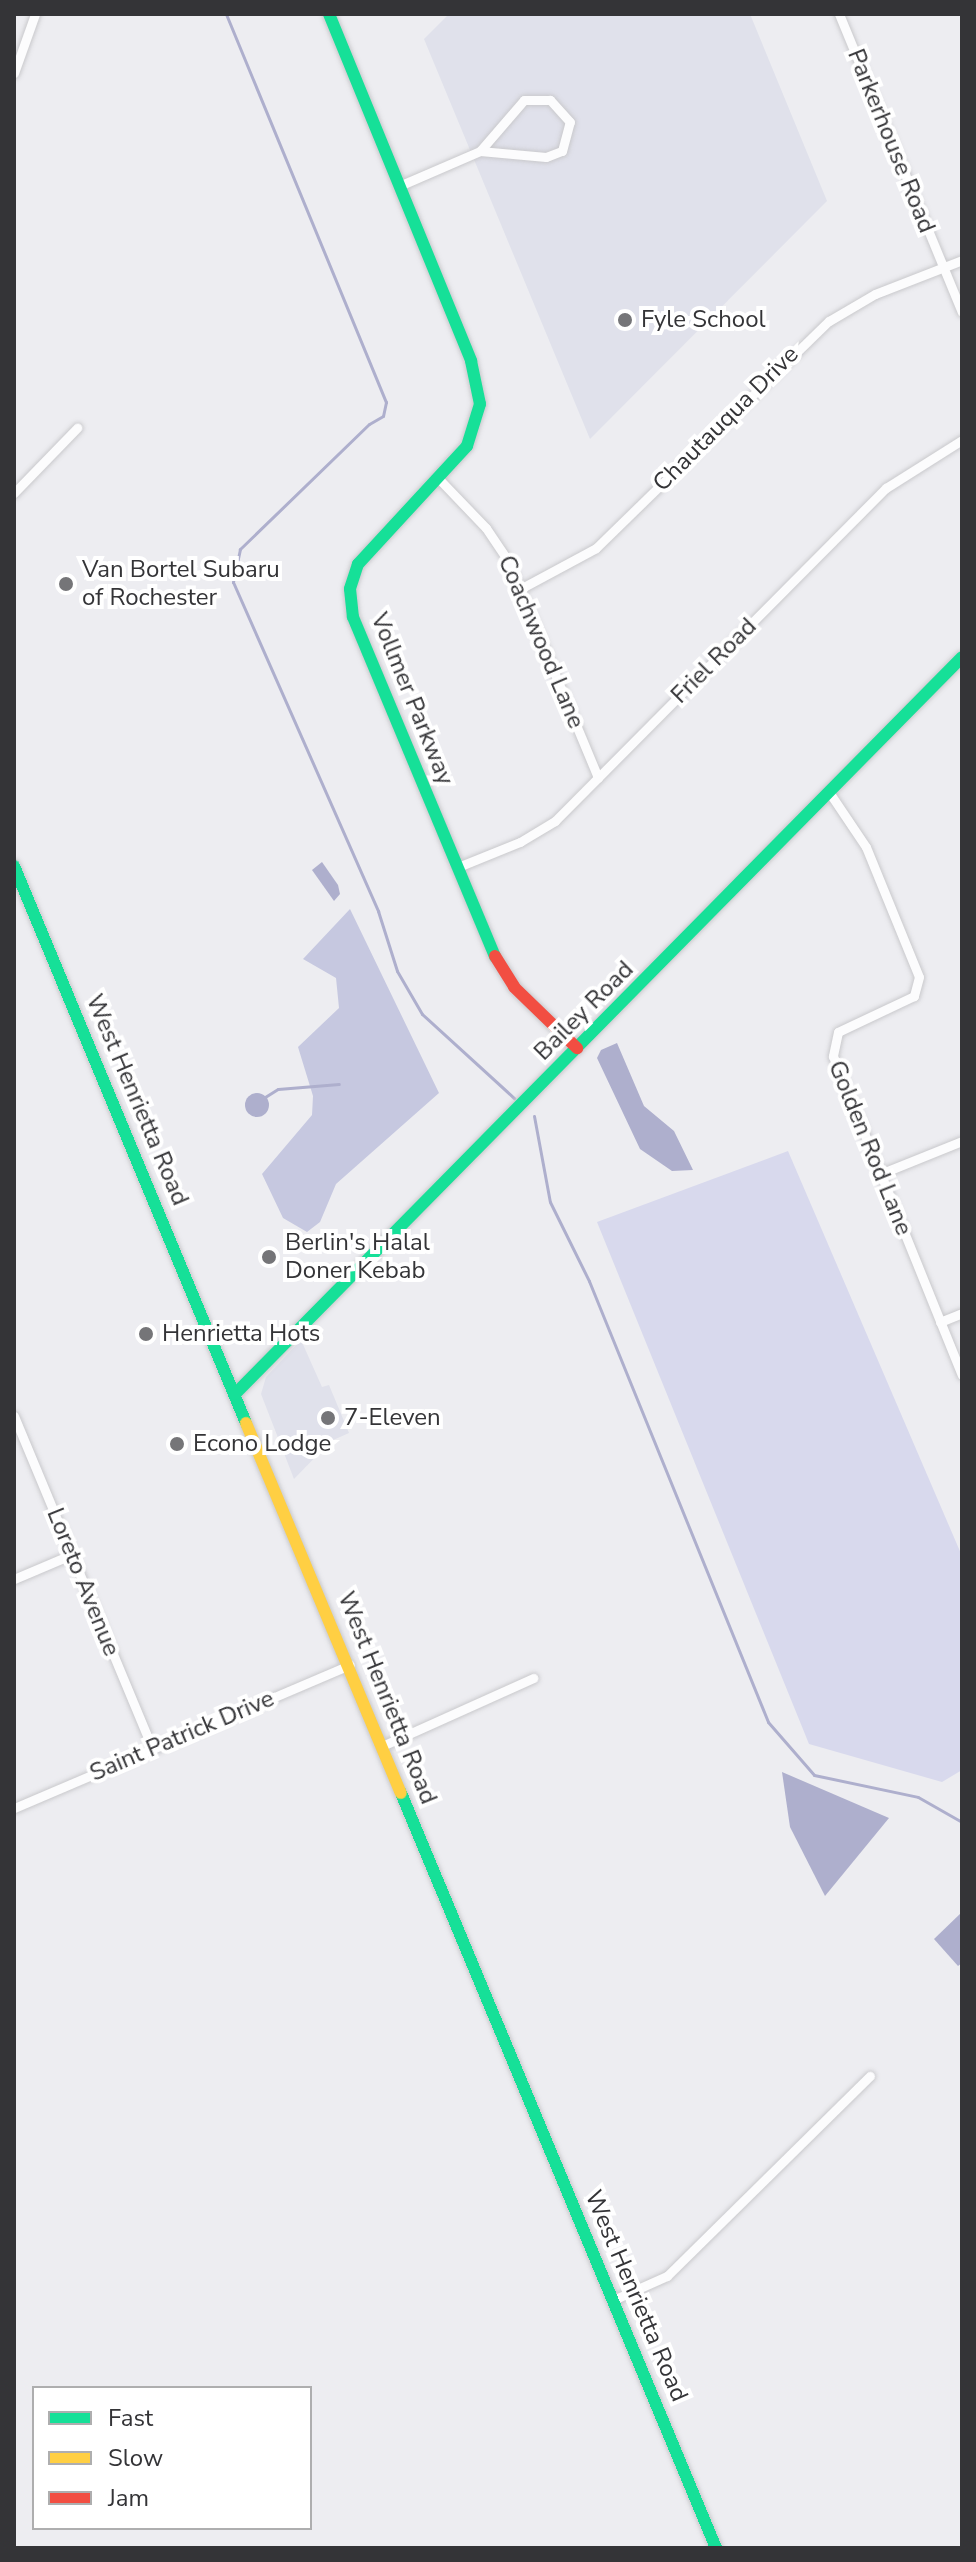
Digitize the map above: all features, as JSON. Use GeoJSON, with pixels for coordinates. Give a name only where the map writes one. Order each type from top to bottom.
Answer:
{"type":"FeatureCollection","features":[{"type":"Feature","properties":{"kind":"street"},"geometry":{"type":"LineString","coordinates":[[14,73],[35,14]]}},
{"type":"Feature","properties":{"kind":"street","name":"Vollmer Parkway"},"geometry":{"type":"LineString","coordinates":[[329,14],[479,390],[474,432],[439,479],[366,552],[353,577],[350,602],[503,971],[577,1048]]}},
{"type":"Feature","properties":{"kind":"street","name":"Parkerhouse Road"},"geometry":{"type":"LineString","coordinates":[[839,14],[962,312]]}},
{"type":"Feature","properties":{"kind":"street"},"geometry":{"type":"LineString","coordinates":[[399,186],[480,151],[524,100],[550,100],[570,122],[562,151],[546,157],[480,151]]}},
{"type":"Feature","properties":{"kind":"street","name":"Chautauqua Drive"},"geometry":{"type":"LineString","coordinates":[[520,589],[568,567],[602,542],[829,321],[875,294],[962,260]]}},
{"type":"Feature","properties":{"kind":"street"},"geometry":{"type":"LineString","coordinates":[[14,493],[77,428]]}},
{"type":"Feature","properties":{"kind":"street","name":"Friel Road"},"geometry":{"type":"LineString","coordinates":[[458,867],[537,833],[598,778],[886,488],[962,440]]}},
{"type":"Feature","properties":{"kind":"street","name":"Coachwood Lane"},"geometry":{"type":"LineString","coordinates":[[439,479],[486,528],[520,589],[598,778]]}},
{"type":"Feature","properties":{"kind":"street","name":"Bailey Road"},"geometry":{"type":"LineString","coordinates":[[235,1394],[962,657]]}},
{"type":"Feature","properties":{"kind":"street","name":"Golden Rod Lane"},"geometry":{"type":"LineString","coordinates":[[829,792],[866,847],[919,977],[914,996],[846,1025],[832,1042],[835,1064],[962,1375]]}},
{"type":"Feature","properties":{"kind":"street","name":"West Henrietta Road"},"geometry":{"type":"LineString","coordinates":[[14,866],[716,2548]]}},
{"type":"Feature","properties":{"kind":"street"},"geometry":{"type":"LineString","coordinates":[[880,1174],[962,1141]]}},
{"type":"Feature","properties":{"kind":"street"},"geometry":{"type":"LineString","coordinates":[[940,1322],[962,1313]]}},
{"type":"Feature","properties":{"kind":"street","name":"Loreto Avenue"},"geometry":{"type":"LineString","coordinates":[[14,1416],[152,1748]]}},
{"type":"Feature","properties":{"kind":"street"},"geometry":{"type":"LineString","coordinates":[[14,1579],[73,1554]]}},
{"type":"Feature","properties":{"kind":"street","name":"Saint Patrick Drive"},"geometry":{"type":"LineString","coordinates":[[14,1808],[350,1665]]}},
{"type":"Feature","properties":{"kind":"street"},"geometry":{"type":"LineString","coordinates":[[382,1746],[533,1678]]}},
{"type":"Feature","properties":{"kind":"street"},"geometry":{"type":"LineString","coordinates":[[613,2300],[667,2276],[870,2076]]}},
{"type":"Feature","properties":{"kind":"shaded area","name":"Fyle School"},"geometry":{"type":"Polygon","coordinates":[[[449,14],[750,14],[827,201],[590,439],[424,39],[449,14]]]}},
{"type":"Feature","properties":{"kind":"shaded area"},"geometry":{"type":"Polygon","coordinates":[[[322,862],[338,885],[340,894],[334,901],[312,870],[322,862]]]}},
{"type":"Feature","properties":{"kind":"shaded area"},"geometry":{"type":"Polygon","coordinates":[[[350,909],[439,1093],[336,1184],[320,1222],[307,1232],[283,1218],[262,1174],[312,1115],[313,1096],[298,1047],[339,1008],[336,978],[303,959],[350,909]]]}},
{"type":"Feature","properties":{"kind":"shaded area"},"geometry":{"type":"Polygon","coordinates":[[[617,1043],[644,1106],[674,1131],[693,1170],[672,1171],[640,1149],[597,1058],[601,1050],[617,1043]]]}},
{"type":"Feature","properties":{"kind":"shaded area"},"geometry":{"type":"Polygon","coordinates":[[[257,1093],[268,1100],[269,1105],[262,1116],[257,1117],[246,1110],[245,1105],[252,1094],[257,1093]]]}},
{"type":"Feature","properties":{"kind":"shaded area"},"geometry":{"type":"Polygon","coordinates":[[[788,1151],[962,1556],[962,1770],[942,1782],[809,1744],[597,1222],[788,1151]]]}},
{"type":"Feature","properties":{"kind":"shaded area"},"geometry":{"type":"Polygon","coordinates":[[[301,1340],[322,1387],[329,1385],[349,1433],[331,1441],[294,1479],[261,1394],[266,1377],[301,1340]]]}},
{"type":"Feature","properties":{"kind":"shaded area"},"geometry":{"type":"Polygon","coordinates":[[[782,1772],[889,1818],[825,1896],[790,1827],[782,1772]]]}},
{"type":"Feature","properties":{"kind":"shaded area"},"geometry":{"type":"Polygon","coordinates":[[[962,1912],[962,1963],[958,1966],[934,1939],[962,1912]]]}},
{"type":"Feature","properties":{"kind":"waterway"},"geometry":{"type":"LineString","coordinates":[[226,14],[386,402],[383,416],[369,424],[240,549],[233,582],[378,911],[397,971],[422,1014],[514,1098]]}},
{"type":"Feature","properties":{"kind":"waterway"},"geometry":{"type":"LineString","coordinates":[[265,1097],[278,1089],[339,1084]]}},
{"type":"Feature","properties":{"kind":"waterway"},"geometry":{"type":"LineString","coordinates":[[534,1116],[550,1202],[589,1281],[768,1722],[814,1775],[918,1797],[962,1822]]}},
{"type":"Feature","properties":{"kind":"traffic: fast"},"geometry":{"type":"LineString","coordinates":[[329,14],[471,361],[480,404],[467,446],[358,564],[350,589],[353,617],[495,956]]}},
{"type":"Feature","properties":{"kind":"traffic: fast"},"geometry":{"type":"LineString","coordinates":[[235,1394],[962,657]]}},
{"type":"Feature","properties":{"kind":"traffic: fast"},"geometry":{"type":"LineString","coordinates":[[14,866],[246,1423]]}},
{"type":"Feature","properties":{"kind":"traffic: fast"},"geometry":{"type":"LineString","coordinates":[[401,1793],[716,2548]]}},
{"type":"Feature","properties":{"kind":"traffic: slow"},"geometry":{"type":"LineString","coordinates":[[246,1423],[401,1793]]}},
{"type":"Feature","properties":{"kind":"traffic: jam"},"geometry":{"type":"LineString","coordinates":[[495,956],[514,987],[577,1048]]}},
{"type":"Feature","properties":{"kind":"place","name":"Fyle School"},"geometry":{"type":"Point","coordinates":[625,320]}},
{"type":"Feature","properties":{"kind":"place","name":"Van Bortel Subaru of Rochester"},"geometry":{"type":"Point","coordinates":[66,584]}},
{"type":"Feature","properties":{"kind":"place","name":"Berlin's Halal Doner Kebab"},"geometry":{"type":"Point","coordinates":[269,1257]}},
{"type":"Feature","properties":{"kind":"place","name":"Henrietta Hots"},"geometry":{"type":"Point","coordinates":[146,1334]}},
{"type":"Feature","properties":{"kind":"place","name":"7-Eleven"},"geometry":{"type":"Point","coordinates":[328,1418]}},
{"type":"Feature","properties":{"kind":"place","name":"Econo Lodge"},"geometry":{"type":"Point","coordinates":[177,1444]}}]}
